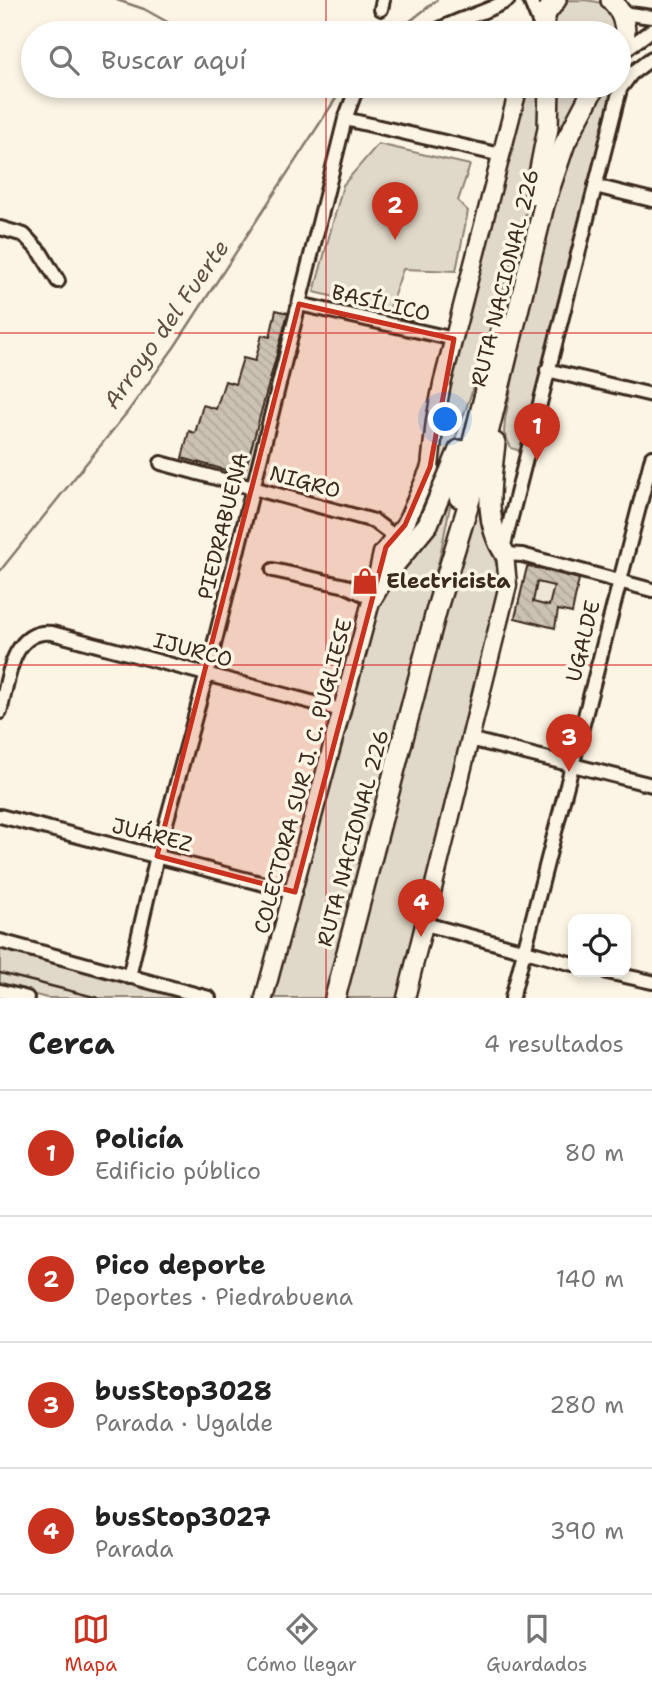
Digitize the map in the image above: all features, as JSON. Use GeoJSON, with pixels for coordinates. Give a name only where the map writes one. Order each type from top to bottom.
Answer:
{"type":"FeatureCollection","features":[{"type":"Feature","properties":{"kind":"highway"},"geometry":{"type":"LineString","coordinates":[[544,21],[546,13],[556,0]]}},
{"type":"Feature","properties":{"kind":"highway"},"geometry":{"type":"LineString","coordinates":[[615,3],[623,21]]}},
{"type":"Feature","properties":{"kind":"highway","name":"RUTA NACIONAL 226"},"geometry":{"type":"LineString","coordinates":[[497,373],[542,161],[548,128],[549,98]]}},
{"type":"Feature","properties":{"kind":"highway","name":"RUTA NACIONAL 226"},"geometry":{"type":"LineString","coordinates":[[335,998],[436,608],[466,464],[497,373],[549,187],[574,123],[588,98]]}},
{"type":"Feature","properties":{"kind":"highway"},"geometry":{"type":"LineString","coordinates":[[497,373],[490,516],[492,530],[505,554]]}},
{"type":"Feature","properties":{"kind":"highway"},"geometry":{"type":"LineString","coordinates":[[372,598],[385,576],[432,517],[497,373]]}},
{"type":"Feature","properties":{"kind":"main road","name":"COLECTORA SUR J. C. PUGLIESE"},"geometry":{"type":"LineString","coordinates":[[264,998],[295,892],[372,598],[380,558],[408,519],[430,467],[437,409],[516,98]]}},
{"type":"Feature","properties":{"kind":"main road"},"geometry":{"type":"LineString","coordinates":[[406,998],[508,585],[505,554]]}},
{"type":"Feature","properties":{"kind":"street"},"geometry":{"type":"LineString","coordinates":[[455,21],[494,8],[508,0]]}},
{"type":"Feature","properties":{"kind":"street"},"geometry":{"type":"LineString","coordinates":[[530,0],[538,21]]}},
{"type":"Feature","properties":{"kind":"street"},"geometry":{"type":"LineString","coordinates":[[615,3],[629,14],[652,17]]}},
{"type":"Feature","properties":{"kind":"street"},"geometry":{"type":"LineString","coordinates":[[631,45],[652,30]]}},
{"type":"Feature","properties":{"kind":"street"},"geometry":{"type":"LineString","coordinates":[[631,74],[652,58]]}},
{"type":"Feature","properties":{"kind":"street","name":"PIEDRABUENA"},"geometry":{"type":"LineString","coordinates":[[129,976],[157,856],[207,673],[345,119],[353,98]]}},
{"type":"Feature","properties":{"kind":"street"},"geometry":{"type":"LineString","coordinates":[[619,98],[505,537],[505,554],[522,555],[652,590]]}},
{"type":"Feature","properties":{"kind":"street"},"geometry":{"type":"LineString","coordinates":[[345,119],[501,155]]}},
{"type":"Feature","properties":{"kind":"street"},"geometry":{"type":"LineString","coordinates":[[595,186],[652,201]]}},
{"type":"Feature","properties":{"kind":"street"},"geometry":{"type":"LineString","coordinates":[[0,228],[24,235],[41,253],[58,281]]}},
{"type":"Feature","properties":{"kind":"street","name":"BASÍLICO"},"geometry":{"type":"LineString","coordinates":[[299,304],[454,340]]}},
{"type":"Feature","properties":{"kind":"street"},"geometry":{"type":"LineString","coordinates":[[547,370],[652,395]]}},
{"type":"Feature","properties":{"kind":"street","name":"UGALDE"},"geometry":{"type":"LineString","coordinates":[[512,998],[652,457]]}},
{"type":"Feature","properties":{"kind":"street","name":"NIGRO"},"geometry":{"type":"LineString","coordinates":[[162,463],[374,521],[394,536]]}},
{"type":"Feature","properties":{"kind":"street"},"geometry":{"type":"LineString","coordinates":[[273,570],[346,586],[372,598]]}},
{"type":"Feature","properties":{"kind":"street","name":"IJURCO"},"geometry":{"type":"LineString","coordinates":[[0,712],[16,652],[34,633],[52,633],[341,710]]}},
{"type":"Feature","properties":{"kind":"street"},"geometry":{"type":"LineString","coordinates":[[469,739],[652,785]]}},
{"type":"Feature","properties":{"kind":"street","name":"JUÁREZ"},"geometry":{"type":"LineString","coordinates":[[0,816],[295,892]]}},
{"type":"Feature","properties":{"kind":"street"},"geometry":{"type":"LineString","coordinates":[[425,924],[568,963]]}},
{"type":"Feature","properties":{"kind":"street"},"geometry":{"type":"LineString","coordinates":[[0,942],[209,998]]}},
{"type":"Feature","properties":{"kind":"street"},"geometry":{"type":"LineString","coordinates":[[630,977],[652,982]]}},
{"type":"Feature","properties":{"kind":"street"},"geometry":{"type":"LineString","coordinates":[[0,991],[27,998]]}},
{"type":"Feature","properties":{"kind":"highlighted area"},"geometry":{"type":"Polygon","coordinates":[[[299,304],[454,339],[430,467],[405,525],[386,547],[295,892],[157,856],[299,304]]]}},
{"type":"Feature","properties":{"kind":"shaded area"},"geometry":{"type":"Polygon","coordinates":[[[567,0],[602,4],[613,21],[549,21],[567,0]]]}},
{"type":"Feature","properties":{"kind":"shaded area"},"geometry":{"type":"Polygon","coordinates":[[[522,98],[543,98],[530,198],[477,378],[430,509],[384,561],[395,543],[440,416],[522,98]]]}},
{"type":"Feature","properties":{"kind":"shaded area"},"geometry":{"type":"Polygon","coordinates":[[[551,98],[585,98],[541,188],[551,98]]]}},
{"type":"Feature","properties":{"kind":"shaded area"},"geometry":{"type":"Polygon","coordinates":[[[599,98],[614,98],[520,451],[511,448],[504,433],[522,331],[554,201],[576,141],[599,98]]]}},
{"type":"Feature","properties":{"kind":"shaded area"},"geometry":{"type":"Polygon","coordinates":[[[378,144],[470,165],[458,201],[468,211],[456,271],[403,269],[389,310],[314,292],[343,185],[378,144]]]}},
{"type":"Feature","properties":{"kind":"shaded area"},"geometry":{"type":"Polygon","coordinates":[[[490,447],[491,548],[502,582],[399,998],[341,998],[490,447]]]}},
{"type":"Feature","properties":{"kind":"shaded area"},"geometry":{"type":"Polygon","coordinates":[[[458,466],[440,556],[327,998],[269,998],[373,610],[458,466]]]}},
{"type":"Feature","properties":{"kind":"shaded area"},"geometry":{"type":"Polygon","coordinates":[[[532,564],[580,576],[574,615],[559,611],[556,630],[513,618],[526,566],[532,564]]]}},
{"type":"Feature","properties":{"kind":"shaded area"},"geometry":{"type":"Polygon","coordinates":[[[0,949],[190,998],[47,998],[0,986],[0,949]]]}},
{"type":"Feature","properties":{"kind":"building"},"geometry":{"type":"Polygon","coordinates":[[[276,310],[288,313],[244,475],[182,458],[189,431],[195,433],[203,405],[216,409],[225,381],[235,384],[243,358],[255,361],[262,335],[270,337],[276,310]]]}},
{"type":"Feature","properties":{"kind":"building"},"geometry":{"type":"Polygon","coordinates":[[[527,567],[579,579],[572,613],[558,610],[555,628],[515,618],[527,567]],[[537,582],[533,602],[549,606],[554,586],[537,582]]]}},
{"type":"Feature","properties":{"kind":"waterway"},"geometry":{"type":"LineString","coordinates":[[117,0],[144,9],[166,21]]}},
{"type":"Feature","properties":{"kind":"waterway"},"geometry":{"type":"LineString","coordinates":[[410,21],[437,0]]}},
{"type":"Feature","properties":{"kind":"waterway","name":"Arroyo del Fuerte"},"geometry":{"type":"LineString","coordinates":[[0,571],[129,410],[175,346],[336,98]]}},
{"type":"Feature","properties":{"kind":"railway"},"geometry":{"type":"LineString","coordinates":[[0,973],[98,998]]}},
{"type":"Feature","properties":{"kind":"place","name":"Pico deporte"},"geometry":{"type":"Point","coordinates":[395,240]}},
{"type":"Feature","properties":{"kind":"place","name":"Policía"},"geometry":{"type":"Point","coordinates":[537,461]}},
{"type":"Feature","properties":{"kind":"place","name":"Electricista"},"geometry":{"type":"Point","coordinates":[365,581]}},
{"type":"Feature","properties":{"kind":"place","name":"busStop3028"},"geometry":{"type":"Point","coordinates":[569,772]}},
{"type":"Feature","properties":{"kind":"place","name":"busStop3027"},"geometry":{"type":"Point","coordinates":[421,937]}}]}
